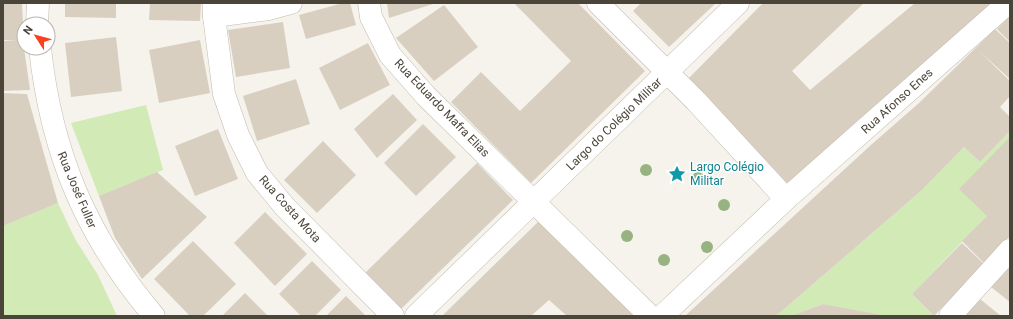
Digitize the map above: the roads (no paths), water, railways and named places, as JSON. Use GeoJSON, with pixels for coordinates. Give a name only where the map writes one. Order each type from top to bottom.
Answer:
{"type":"FeatureCollection","features":[{"type":"Feature","properties":{"kind":"street"},"geometry":{"type":"LineString","coordinates":[[37,16],[38,3]]}},
{"type":"Feature","properties":{"kind":"street","name":"Rua Costa Mota"},"geometry":{"type":"LineString","coordinates":[[291,3],[269,9],[214,9],[224,94],[238,134],[257,173],[284,207],[393,316]]}},
{"type":"Feature","properties":{"kind":"street","name":"Rua Eduardo Mafra Elias"},"geometry":{"type":"LineString","coordinates":[[369,3],[371,17],[390,55],[426,96],[534,201]]}},
{"type":"Feature","properties":{"kind":"street"},"geometry":{"type":"LineString","coordinates":[[598,3],[667,73],[738,3]]}},
{"type":"Feature","properties":{"kind":"street","name":"Rua Afonso Enes"},"geometry":{"type":"LineString","coordinates":[[786,199],[1008,3]]}},
{"type":"Feature","properties":{"kind":"street","name":"Rua José Fuller"},"geometry":{"type":"LineString","coordinates":[[41,56],[44,88],[59,151],[82,207],[106,253],[154,316]]}},
{"type":"Feature","properties":{"kind":"street","name":"Largo do Colégio Militar"},"geometry":{"type":"LineString","coordinates":[[416,316],[667,73],[696,101],[786,199]]}},
{"type":"Feature","properties":{"kind":"street"},"geometry":{"type":"LineString","coordinates":[[662,316],[786,199]]}},
{"type":"Feature","properties":{"kind":"street"},"geometry":{"type":"LineString","coordinates":[[534,201],[650,316]]}},
{"type":"Feature","properties":{"kind":"street"},"geometry":{"type":"LineString","coordinates":[[950,316],[1010,250]]}},
{"type":"Feature","properties":{"kind":"place","name":"Largo Colégio Militar"},"geometry":{"type":"Point","coordinates":[677,174]}}]}
